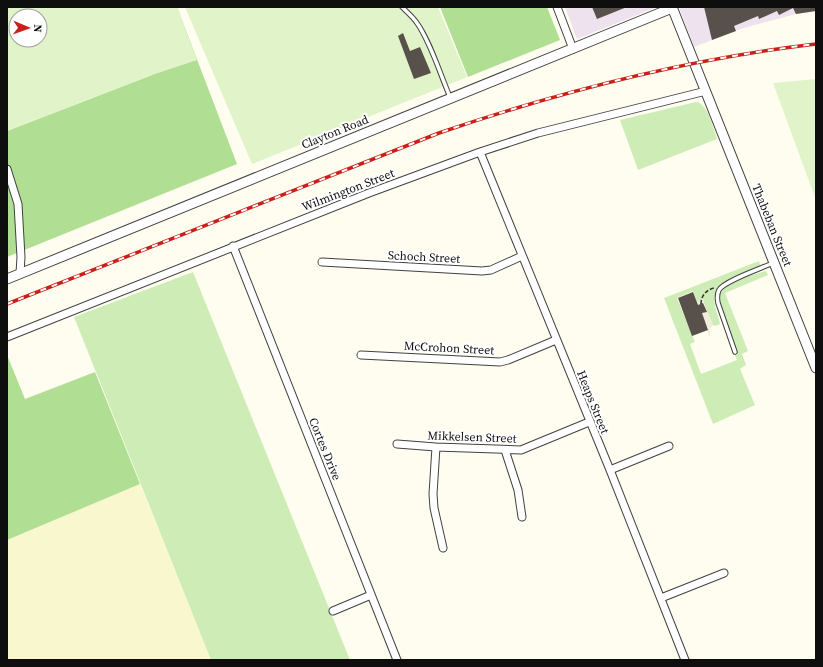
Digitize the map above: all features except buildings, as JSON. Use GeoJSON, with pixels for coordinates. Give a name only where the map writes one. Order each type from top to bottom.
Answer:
{"type":"FeatureCollection","features":[{"type":"Feature","properties":{"kind":"street"},"geometry":{"type":"LineString","coordinates":[[557,7],[573,49]]}},
{"type":"Feature","properties":{"kind":"street","name":"Clayton Road"},"geometry":{"type":"LineString","coordinates":[[7,279],[672,8]]}},
{"type":"Feature","properties":{"kind":"street","name":"Thabeban Street"},"geometry":{"type":"LineString","coordinates":[[672,8],[816,368]]}},
{"type":"Feature","properties":{"kind":"street","name":"Wilmington Street"},"geometry":{"type":"LineString","coordinates":[[7,337],[233,246],[480,152],[538,133],[706,91]]}},
{"type":"Feature","properties":{"kind":"street","name":"Heaps Street"},"geometry":{"type":"LineString","coordinates":[[480,152],[610,470],[685,660]]}},
{"type":"Feature","properties":{"kind":"street"},"geometry":{"type":"LineString","coordinates":[[7,169],[18,204],[21,250],[20,273]]}},
{"type":"Feature","properties":{"kind":"street","name":"Cortes Drive"},"geometry":{"type":"LineString","coordinates":[[233,246],[397,660]]}},
{"type":"Feature","properties":{"kind":"street","name":"Schoch Street"},"geometry":{"type":"LineString","coordinates":[[322,262],[482,271],[491,270],[522,256]]}},
{"type":"Feature","properties":{"kind":"street","name":"McCrohon Street"},"geometry":{"type":"LineString","coordinates":[[361,355],[500,362],[556,340]]}},
{"type":"Feature","properties":{"kind":"street","name":"Mikkelsen Street"},"geometry":{"type":"LineString","coordinates":[[397,444],[521,450],[590,422]]}},
{"type":"Feature","properties":{"kind":"street"},"geometry":{"type":"LineString","coordinates":[[610,470],[669,446]]}},
{"type":"Feature","properties":{"kind":"street"},"geometry":{"type":"LineString","coordinates":[[436,447],[433,494],[443,548]]}},
{"type":"Feature","properties":{"kind":"street"},"geometry":{"type":"LineString","coordinates":[[505,450],[518,490],[522,517]]}},
{"type":"Feature","properties":{"kind":"street"},"geometry":{"type":"LineString","coordinates":[[661,598],[724,573]]}},
{"type":"Feature","properties":{"kind":"street"},"geometry":{"type":"LineString","coordinates":[[333,611],[371,595]]}},
{"type":"Feature","properties":{"kind":"lane"},"geometry":{"type":"LineString","coordinates":[[402,7],[419,26],[450,98]]}},
{"type":"Feature","properties":{"kind":"lane"},"geometry":{"type":"LineString","coordinates":[[735,352],[717,298],[719,289],[727,283],[774,263]]}},
{"type":"Feature","properties":{"kind":"path"},"geometry":{"type":"LineString","coordinates":[[701,304],[705,293],[719,286],[722,287]]}},
{"type":"Feature","properties":{"kind":"shaded area"},"geometry":{"type":"Polygon","coordinates":[[[565,7],[657,7],[577,39],[565,7]]]}},
{"type":"Feature","properties":{"kind":"shaded area"},"geometry":{"type":"Polygon","coordinates":[[[679,7],[816,7],[816,11],[796,14],[740,29],[694,47],[679,7]]]}},
{"type":"Feature","properties":{"kind":"shaded area"},"geometry":{"type":"Polygon","coordinates":[[[703,299],[713,325],[709,330],[709,336],[708,329],[697,302],[703,299]]]}},
{"type":"Feature","properties":{"kind":"green space"},"geometry":{"type":"Polygon","coordinates":[[[7,7],[177,7],[197,60],[152,75],[7,131],[7,7]]]}},
{"type":"Feature","properties":{"kind":"green space"},"geometry":{"type":"Polygon","coordinates":[[[177,7],[237,164],[7,257],[7,131],[152,75],[177,7]]]}},
{"type":"Feature","properties":{"kind":"green space"},"geometry":{"type":"Polygon","coordinates":[[[185,7],[438,7],[467,77],[252,164],[185,7]]]}},
{"type":"Feature","properties":{"kind":"green space"},"geometry":{"type":"Polygon","coordinates":[[[440,7],[547,7],[560,40],[468,77],[440,7]]]}},
{"type":"Feature","properties":{"kind":"green space"},"geometry":{"type":"Polygon","coordinates":[[[816,79],[816,200],[773,83],[816,79]]]}},
{"type":"Feature","properties":{"kind":"green space"},"geometry":{"type":"Polygon","coordinates":[[[696,102],[700,103],[707,111],[717,139],[638,170],[620,120],[696,102]]]}},
{"type":"Feature","properties":{"kind":"green space"},"geometry":{"type":"Polygon","coordinates":[[[759,261],[761,267],[729,279],[718,290],[715,297],[715,306],[720,324],[715,326],[713,325],[703,300],[697,302],[693,291],[677,298],[695,342],[690,344],[701,374],[737,360],[734,354],[737,352],[719,300],[720,294],[724,288],[745,277],[766,271],[768,275],[725,293],[748,351],[742,354],[746,365],[740,369],[755,405],[713,424],[664,298],[759,261]]]}},
{"type":"Feature","properties":{"kind":"green space"},"geometry":{"type":"Polygon","coordinates":[[[193,272],[350,660],[211,660],[74,317],[193,272]]]}},
{"type":"Feature","properties":{"kind":"green space"},"geometry":{"type":"Polygon","coordinates":[[[7,355],[25,399],[95,372],[140,484],[7,540],[7,355]]]}},
{"type":"Feature","properties":{"kind":"green space"},"geometry":{"type":"Polygon","coordinates":[[[140,484],[211,660],[7,660],[7,540],[140,484]]]}},
{"type":"Feature","properties":{"kind":"railway"},"geometry":{"type":"LineString","coordinates":[[7,304],[439,133],[485,118],[532,103],[625,78],[720,58],[816,44]]}}]}
